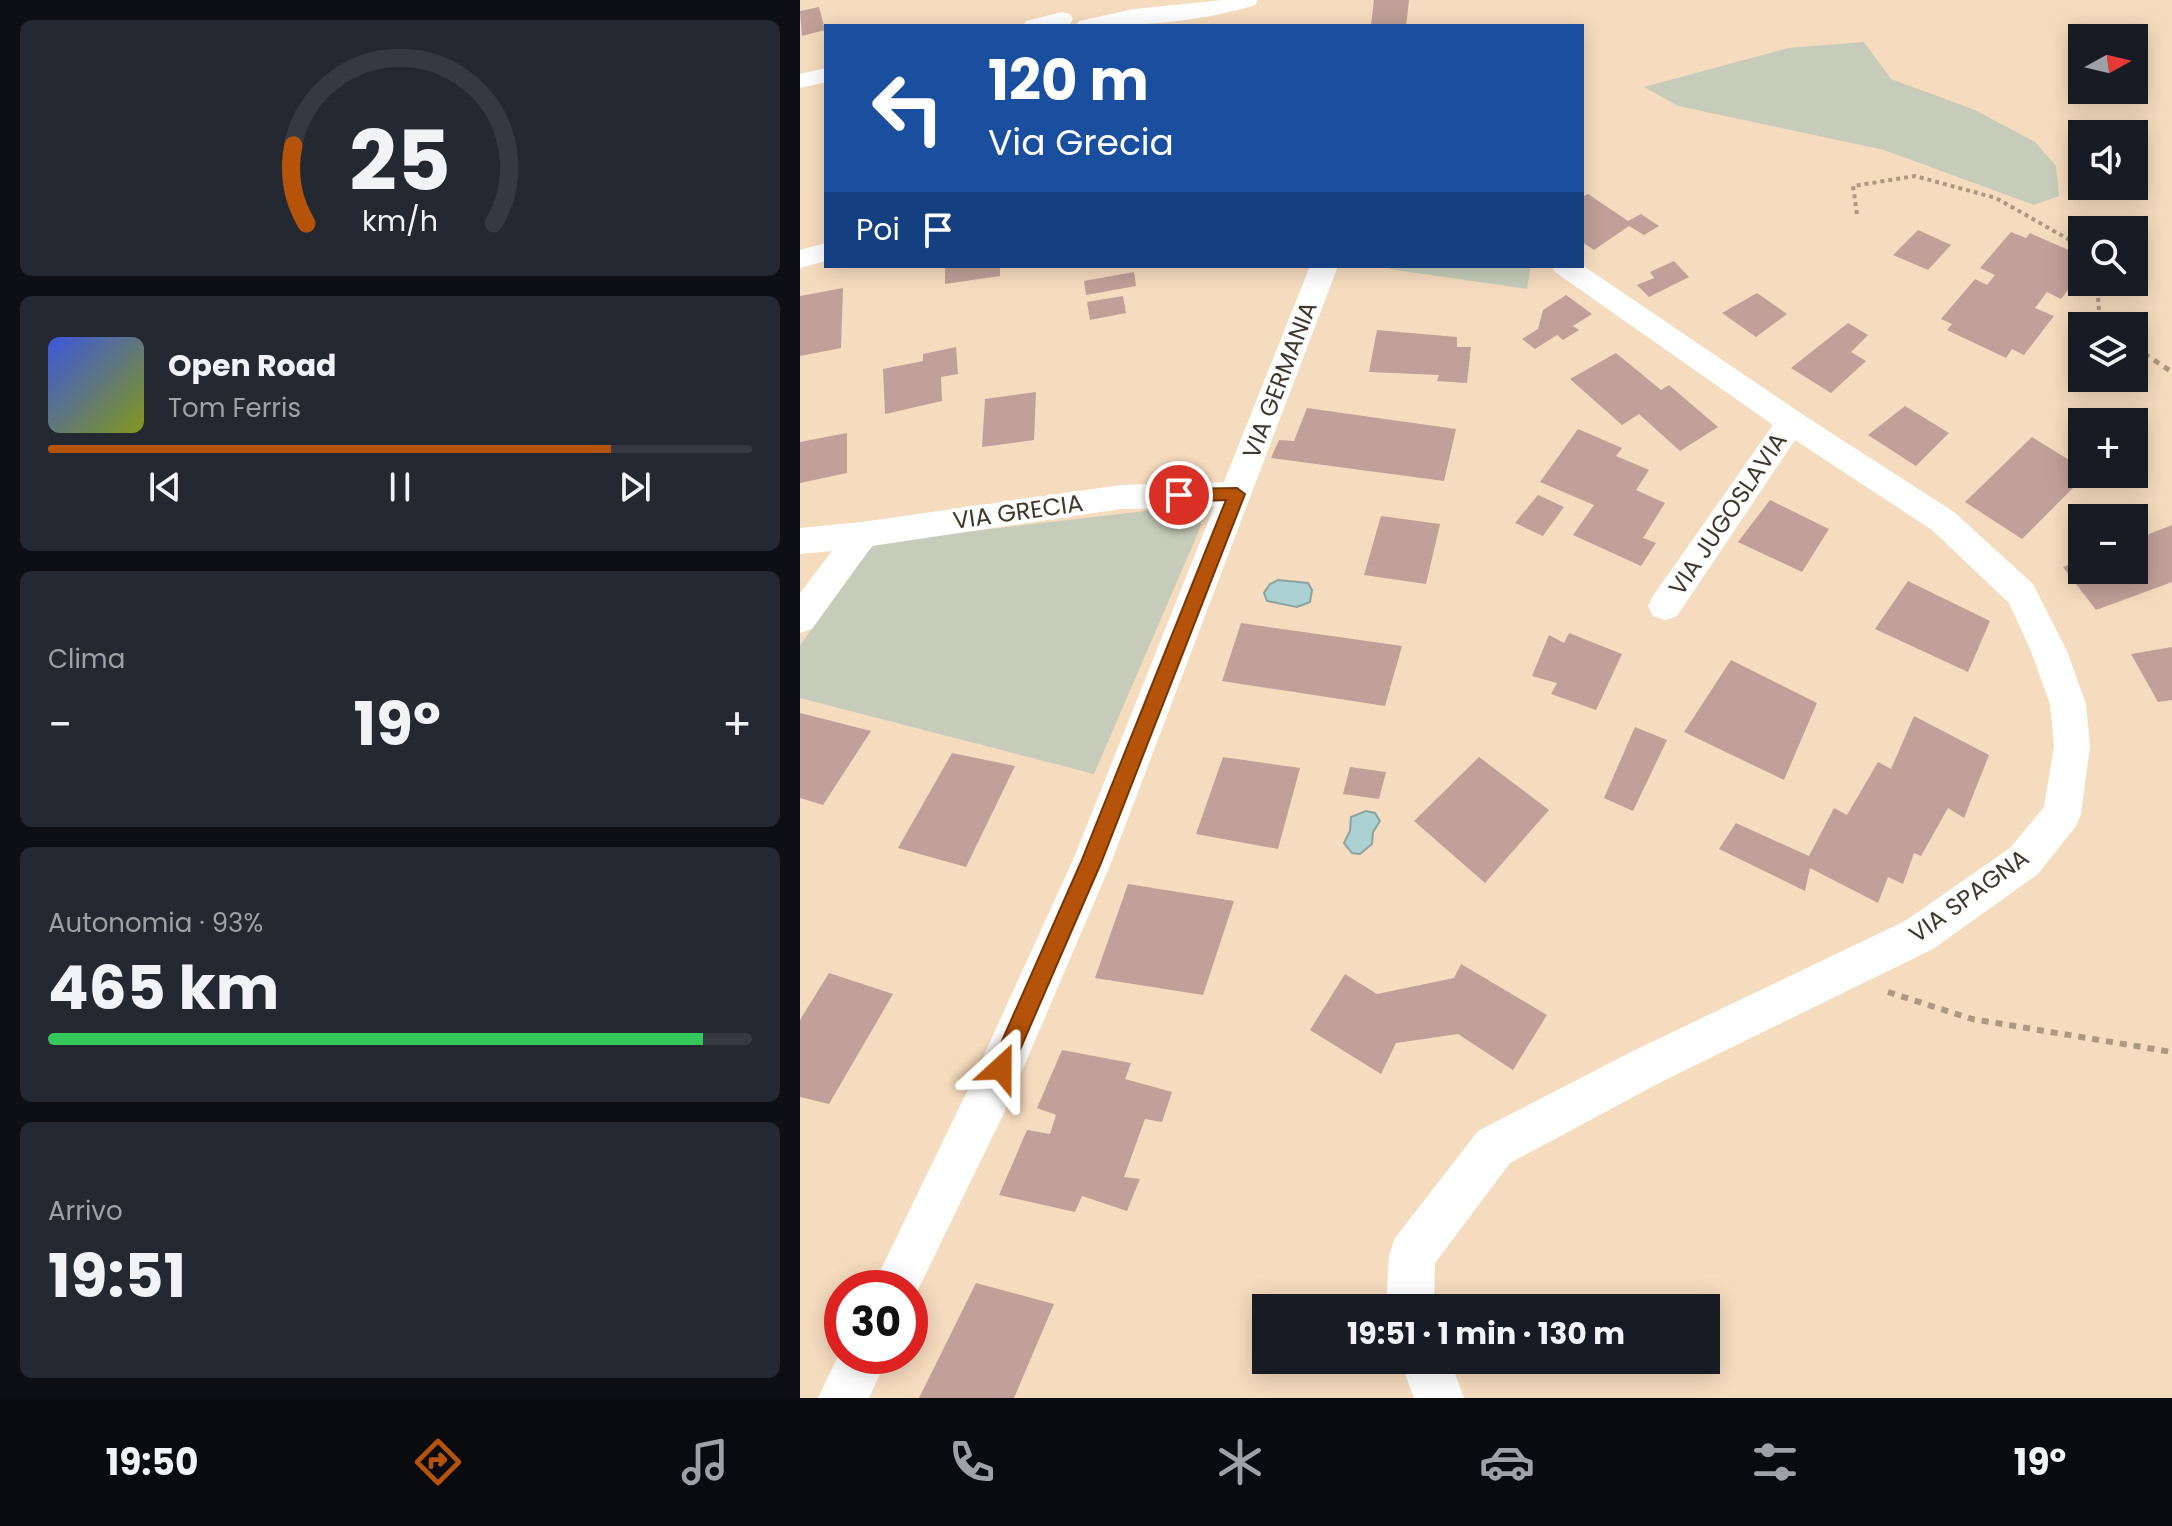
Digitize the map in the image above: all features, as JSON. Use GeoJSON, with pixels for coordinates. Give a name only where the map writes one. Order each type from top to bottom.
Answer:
{"type":"FeatureCollection","features":[{"type":"Feature","properties":{"kind":"street"},"geometry":{"type":"LineString","coordinates":[[1096,24],[1134,16],[1222,8],[1247,0]]}},
{"type":"Feature","properties":{"kind":"street"},"geometry":{"type":"LineString","coordinates":[[1039,24],[1063,15]]}},
{"type":"Feature","properties":{"kind":"street"},"geometry":{"type":"LineString","coordinates":[[800,81],[824,75]]}},
{"type":"Feature","properties":{"kind":"street"},"geometry":{"type":"LineString","coordinates":[[800,259],[824,253]]}},
{"type":"Feature","properties":{"kind":"street","name":"VIA GERMANIA"},"geometry":{"type":"LineString","coordinates":[[905,1270],[988,1097],[1091,863],[1323,268]]}},
{"type":"Feature","properties":{"kind":"street","name":"VIA SPAGNA"},"geometry":{"type":"LineString","coordinates":[[1411,1294],[1412,1255],[1494,1147],[1650,1065],[1919,935],[2024,861],[2062,814],[2072,746],[2068,704],[2049,651],[2021,594],[1943,521],[1791,422],[1568,268]]}},
{"type":"Feature","properties":{"kind":"street","name":"VIA JUGOSLAVIA"},"geometry":{"type":"LineString","coordinates":[[1665,606],[1791,422]]}},
{"type":"Feature","properties":{"kind":"street","name":"VIA GRECIA"},"geometry":{"type":"LineString","coordinates":[[800,541],[862,535],[1121,497],[1237,494]]}},
{"type":"Feature","properties":{"kind":"street"},"geometry":{"type":"LineString","coordinates":[[800,619],[862,535]]}},
{"type":"Feature","properties":{"kind":"street"},"geometry":{"type":"LineString","coordinates":[[843,1398],[855,1374]]}},
{"type":"Feature","properties":{"kind":"street"},"geometry":{"type":"LineString","coordinates":[[1430,1374],[1439,1398]]}},
{"type":"Feature","properties":{"kind":"path"},"geometry":{"type":"LineString","coordinates":[[1857,214],[1853,186],[1915,176],[1996,198],[2068,239]]}},
{"type":"Feature","properties":{"kind":"path"},"geometry":{"type":"LineString","coordinates":[[2148,356],[2172,372]]}},
{"type":"Feature","properties":{"kind":"path"},"geometry":{"type":"LineString","coordinates":[[1838,975],[1972,1019],[2172,1052]]}},
{"type":"Feature","properties":{"kind":"green space"},"geometry":{"type":"Polygon","coordinates":[[[1864,42],[1891,79],[1975,110],[2035,142],[2056,166],[2059,196],[2034,205],[1884,150],[1678,106],[1644,87],[1788,48],[1864,42]]]}},
{"type":"Feature","properties":{"kind":"green space"},"geometry":{"type":"Polygon","coordinates":[[[1389,268],[1531,268],[1527,289],[1389,268]]]}},
{"type":"Feature","properties":{"kind":"green space"},"geometry":{"type":"Polygon","coordinates":[[[1188,506],[1197,511],[1201,523],[1198,533],[1094,774],[800,698],[800,646],[859,559],[878,542],[1188,506]]]}},
{"type":"Feature","properties":{"kind":"water"},"geometry":{"type":"Polygon","coordinates":[[[1278,580],[1308,583],[1312,590],[1310,602],[1297,607],[1267,601],[1264,593],[1270,584],[1278,580]]]}},
{"type":"Feature","properties":{"kind":"water"},"geometry":{"type":"Polygon","coordinates":[[[1366,811],[1375,813],[1380,821],[1373,832],[1372,844],[1360,854],[1352,853],[1344,843],[1350,831],[1351,817],[1366,811]]]}},
{"type":"Feature","properties":{"kind":"building"},"geometry":{"type":"Polygon","coordinates":[[[1374,0],[1409,0],[1406,24],[1371,24],[1374,0]]]}},
{"type":"Feature","properties":{"kind":"building"},"geometry":{"type":"Polygon","coordinates":[[[819,7],[824,30],[802,36],[800,11],[819,7]]]}},
{"type":"Feature","properties":{"kind":"building"},"geometry":{"type":"Polygon","coordinates":[[[1588,194],[1628,221],[1641,214],[1659,226],[1644,235],[1629,226],[1594,250],[1584,243],[1584,196],[1588,194]]]}},
{"type":"Feature","properties":{"kind":"building"},"geometry":{"type":"Polygon","coordinates":[[[1918,230],[1951,245],[1928,270],[1893,255],[1918,230]]]}},
{"type":"Feature","properties":{"kind":"building"},"geometry":{"type":"Polygon","coordinates":[[[2011,232],[2026,238],[2030,233],[2068,250],[2068,290],[2061,299],[2047,292],[2035,308],[2054,316],[2024,355],[2012,349],[2006,358],[1947,330],[1952,324],[1941,319],[1975,279],[1987,285],[1995,275],[1980,268],[2011,232]]]}},
{"type":"Feature","properties":{"kind":"building"},"geometry":{"type":"Polygon","coordinates":[[[1674,261],[1689,277],[1649,297],[1637,285],[1654,278],[1650,272],[1674,261]]]}},
{"type":"Feature","properties":{"kind":"building"},"geometry":{"type":"Polygon","coordinates":[[[945,268],[1000,268],[1000,276],[945,284],[945,268]]]}},
{"type":"Feature","properties":{"kind":"building"},"geometry":{"type":"Polygon","coordinates":[[[1134,272],[1136,286],[1086,295],[1084,281],[1134,272]]]}},
{"type":"Feature","properties":{"kind":"building"},"geometry":{"type":"Polygon","coordinates":[[[843,288],[841,348],[800,356],[800,296],[843,288]]]}},
{"type":"Feature","properties":{"kind":"building"},"geometry":{"type":"Polygon","coordinates":[[[1757,293],[1787,314],[1756,337],[1722,313],[1757,293]]]}},
{"type":"Feature","properties":{"kind":"building"},"geometry":{"type":"Polygon","coordinates":[[[1566,295],[1592,314],[1573,326],[1579,330],[1563,340],[1557,335],[1535,349],[1522,339],[1538,329],[1543,310],[1566,295]]]}},
{"type":"Feature","properties":{"kind":"building"},"geometry":{"type":"Polygon","coordinates":[[[1123,296],[1126,313],[1090,320],[1087,302],[1123,296]]]}},
{"type":"Feature","properties":{"kind":"building"},"geometry":{"type":"Polygon","coordinates":[[[1848,323],[1868,335],[1851,352],[1866,361],[1831,393],[1791,368],[1848,323]]]}},
{"type":"Feature","properties":{"kind":"building"},"geometry":{"type":"Polygon","coordinates":[[[1377,330],[1457,337],[1457,347],[1471,347],[1467,383],[1437,381],[1439,375],[1369,372],[1377,330]]]}},
{"type":"Feature","properties":{"kind":"building"},"geometry":{"type":"Polygon","coordinates":[[[956,347],[958,374],[941,377],[942,401],[885,414],[883,369],[923,361],[923,354],[956,347]]]}},
{"type":"Feature","properties":{"kind":"building"},"geometry":{"type":"Polygon","coordinates":[[[1616,353],[1661,390],[1669,385],[1718,427],[1680,451],[1639,414],[1622,425],[1570,379],[1616,353]]]}},
{"type":"Feature","properties":{"kind":"building"},"geometry":{"type":"Polygon","coordinates":[[[1036,392],[1034,440],[982,447],[985,399],[1036,392]]]}},
{"type":"Feature","properties":{"kind":"building"},"geometry":{"type":"Polygon","coordinates":[[[1905,406],[1949,433],[1916,466],[1868,435],[1905,406]]]}},
{"type":"Feature","properties":{"kind":"building"},"geometry":{"type":"Polygon","coordinates":[[[1307,408],[1456,429],[1444,481],[1271,458],[1279,440],[1294,441],[1307,408]]]}},
{"type":"Feature","properties":{"kind":"building"},"geometry":{"type":"Polygon","coordinates":[[[1578,429],[1622,448],[1616,456],[1649,470],[1636,490],[1665,503],[1643,538],[1656,543],[1641,566],[1573,535],[1594,505],[1540,482],[1578,429]]]}},
{"type":"Feature","properties":{"kind":"building"},"geometry":{"type":"Polygon","coordinates":[[[847,433],[847,473],[800,483],[800,442],[847,433]]]}},
{"type":"Feature","properties":{"kind":"building"},"geometry":{"type":"Polygon","coordinates":[[[2032,437],[2068,459],[2068,488],[2073,488],[2022,539],[1965,502],[2032,437]]]}},
{"type":"Feature","properties":{"kind":"building"},"geometry":{"type":"Polygon","coordinates":[[[1538,495],[1564,507],[1543,536],[1515,523],[1538,495]]]}},
{"type":"Feature","properties":{"kind":"building"},"geometry":{"type":"Polygon","coordinates":[[[1770,500],[1829,529],[1802,572],[1738,542],[1770,500]]]}},
{"type":"Feature","properties":{"kind":"building"},"geometry":{"type":"Polygon","coordinates":[[[1381,516],[1440,524],[1426,584],[1364,575],[1381,516]]]}},
{"type":"Feature","properties":{"kind":"building"},"geometry":{"type":"Polygon","coordinates":[[[2172,525],[2172,582],[2096,610],[2076,584],[2148,584],[2148,534],[2172,525]]]}},
{"type":"Feature","properties":{"kind":"building"},"geometry":{"type":"Polygon","coordinates":[[[1908,581],[1990,621],[1968,672],[1875,629],[1908,581]]]}},
{"type":"Feature","properties":{"kind":"building"},"geometry":{"type":"Polygon","coordinates":[[[1241,623],[1402,646],[1385,706],[1222,681],[1241,623]]]}},
{"type":"Feature","properties":{"kind":"building"},"geometry":{"type":"Polygon","coordinates":[[[1569,633],[1622,654],[1596,710],[1551,694],[1557,683],[1532,676],[1549,635],[1564,643],[1569,633]]]}},
{"type":"Feature","properties":{"kind":"building"},"geometry":{"type":"Polygon","coordinates":[[[2172,647],[2172,700],[2158,702],[2131,654],[2172,647]]]}},
{"type":"Feature","properties":{"kind":"building"},"geometry":{"type":"Polygon","coordinates":[[[1731,660],[1817,703],[1784,780],[1684,732],[1731,660]]]}},
{"type":"Feature","properties":{"kind":"building"},"geometry":{"type":"Polygon","coordinates":[[[800,713],[871,731],[823,805],[800,798],[800,713]]]}},
{"type":"Feature","properties":{"kind":"building"},"geometry":{"type":"Polygon","coordinates":[[[1914,716],[1989,755],[1964,818],[1948,808],[1921,856],[1914,853],[1903,884],[1888,877],[1878,903],[1810,868],[1805,891],[1719,849],[1736,823],[1809,856],[1834,808],[1847,815],[1878,762],[1891,769],[1914,716]]]}},
{"type":"Feature","properties":{"kind":"building"},"geometry":{"type":"Polygon","coordinates":[[[1635,727],[1667,740],[1633,811],[1604,798],[1635,727]]]}},
{"type":"Feature","properties":{"kind":"building"},"geometry":{"type":"Polygon","coordinates":[[[952,753],[1015,766],[966,867],[898,848],[952,753]]]}},
{"type":"Feature","properties":{"kind":"building"},"geometry":{"type":"Polygon","coordinates":[[[1223,757],[1300,768],[1278,849],[1196,834],[1223,757]]]}},
{"type":"Feature","properties":{"kind":"building"},"geometry":{"type":"Polygon","coordinates":[[[1479,757],[1549,810],[1485,883],[1414,821],[1479,757]]]}},
{"type":"Feature","properties":{"kind":"building"},"geometry":{"type":"Polygon","coordinates":[[[1350,767],[1386,772],[1379,799],[1343,794],[1350,767]]]}},
{"type":"Feature","properties":{"kind":"building"},"geometry":{"type":"Polygon","coordinates":[[[1128,884],[1234,901],[1203,995],[1095,978],[1128,884]]]}},
{"type":"Feature","properties":{"kind":"building"},"geometry":{"type":"Polygon","coordinates":[[[1461,964],[1547,1015],[1513,1070],[1458,1034],[1396,1043],[1381,1074],[1310,1030],[1345,974],[1377,994],[1454,978],[1461,964]]]}},
{"type":"Feature","properties":{"kind":"building"},"geometry":{"type":"Polygon","coordinates":[[[829,973],[893,994],[829,1104],[800,1097],[800,1020],[829,973]]]}},
{"type":"Feature","properties":{"kind":"building"},"geometry":{"type":"Polygon","coordinates":[[[1062,1050],[1131,1063],[1125,1079],[1172,1092],[1162,1122],[1145,1119],[1124,1177],[1140,1179],[1127,1211],[1082,1196],[1075,1212],[999,1195],[1027,1130],[1050,1134],[1056,1115],[1037,1108],[1062,1050]]]}},
{"type":"Feature","properties":{"kind":"building"},"geometry":{"type":"Polygon","coordinates":[[[976,1283],[1054,1304],[1014,1398],[919,1398],[976,1283]]]}},
{"type":"Feature","properties":{"kind":"route"},"geometry":{"type":"LineString","coordinates":[[1001,1068],[1091,863],[1237,494],[1179,495]]}}]}
